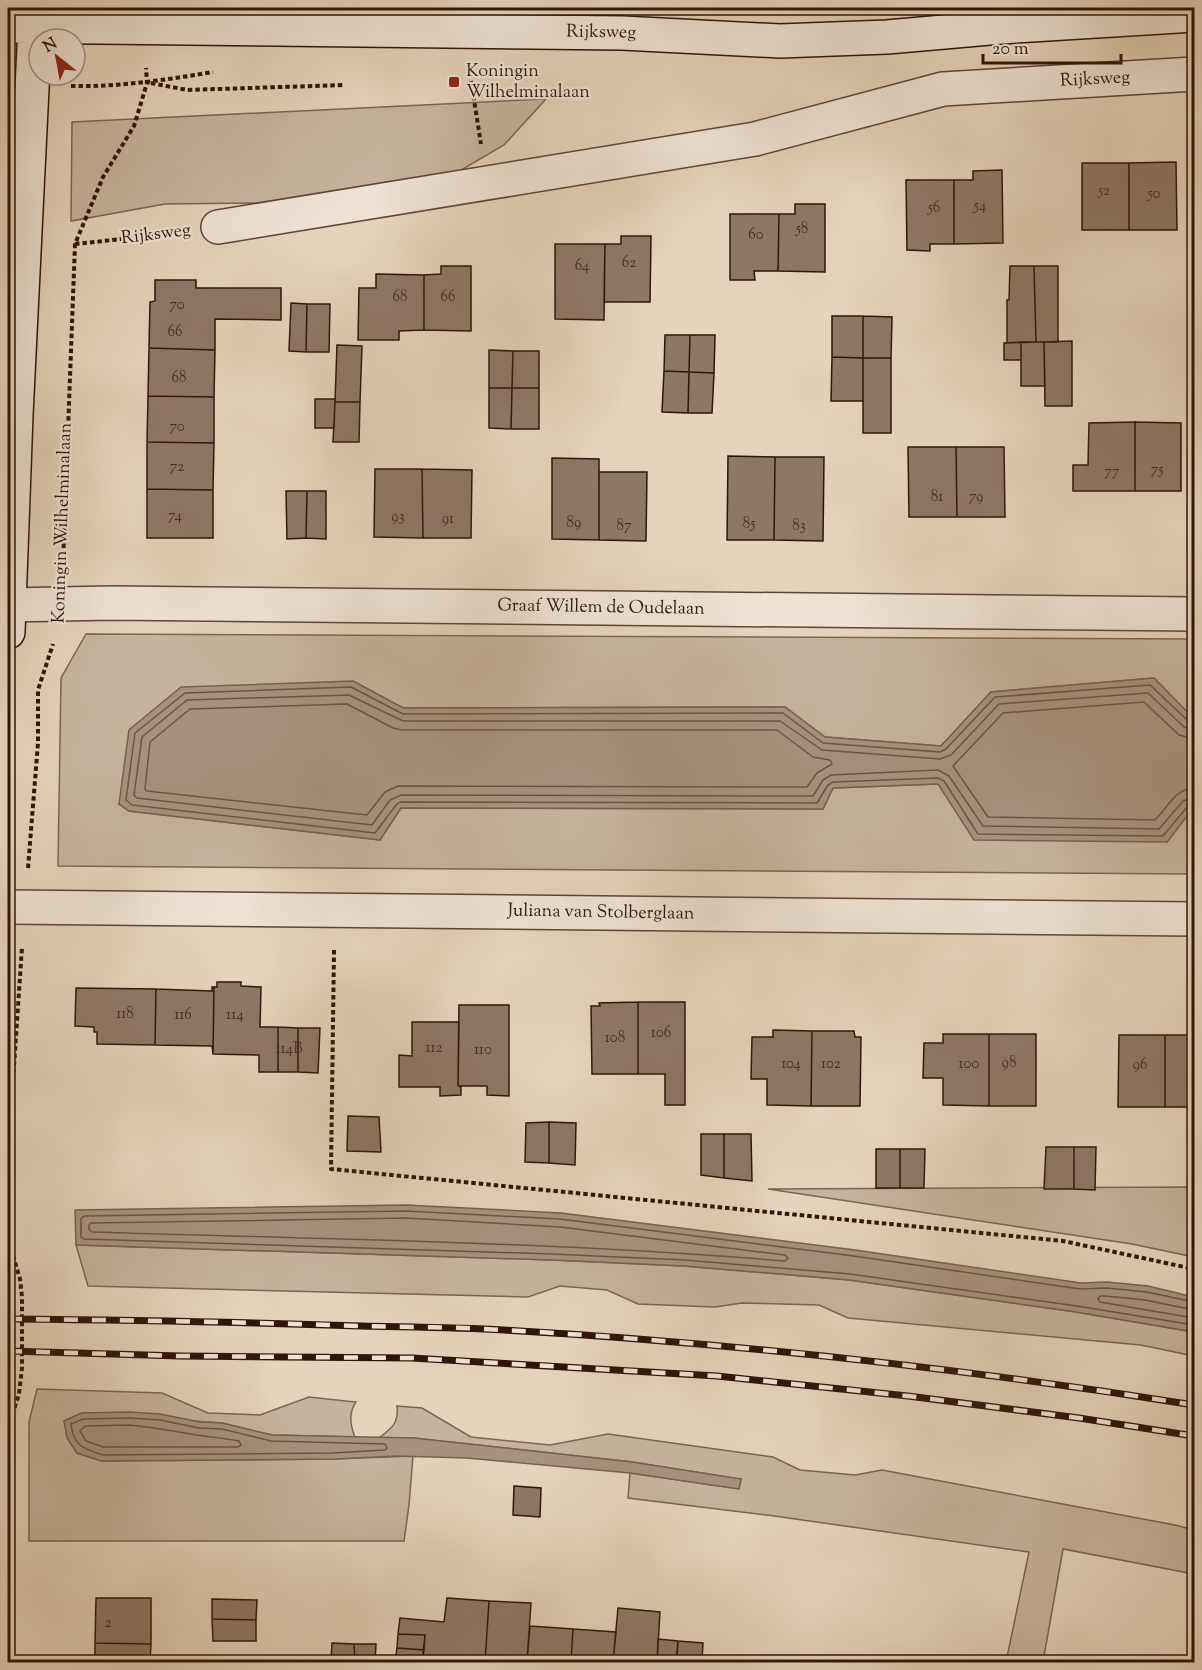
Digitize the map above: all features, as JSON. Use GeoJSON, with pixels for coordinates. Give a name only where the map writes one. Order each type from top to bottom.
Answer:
{"type":"FeatureCollection","features":[{"type":"Feature","properties":{"kind":"street","name":"Rijksweg"},"geometry":{"type":"LineString","coordinates":[[27,20],[145,27],[622,33],[780,40],[887,37],[1001,27],[1194,15]]}},
{"type":"Feature","properties":{"kind":"street","name":"Rijksweg"},"geometry":{"type":"LineString","coordinates":[[218,227],[755,139],[943,88],[1194,74]]}},
{"type":"Feature","properties":{"kind":"street"},"geometry":{"type":"LineString","coordinates":[[8,614],[32,87]]}},
{"type":"Feature","properties":{"kind":"street","name":"Graaf Willem de Oudelaan"},"geometry":{"type":"LineString","coordinates":[[8,614],[62,604],[1194,614]]}},
{"type":"Feature","properties":{"kind":"street","name":"Juliana van Stolberglaan"},"geometry":{"type":"LineString","coordinates":[[16,907],[1194,919]]}},
{"type":"Feature","properties":{"kind":"path","name":"Koningin Wilhelminalaan"},"geometry":{"type":"LineString","coordinates":[[13,1662],[9,1439],[10,1422],[21,1381],[22,1319],[20,1279],[9,1242],[8,1156],[16,907],[38,743],[38,690],[61,626],[63,518],[75,244],[103,177],[134,126],[147,83],[145,27]]}},
{"type":"Feature","properties":{"kind":"path"},"geometry":{"type":"LineString","coordinates":[[471,81],[487,183]]}},
{"type":"Feature","properties":{"kind":"path"},"geometry":{"type":"LineString","coordinates":[[87,87],[147,83],[187,90],[344,85]]}},
{"type":"Feature","properties":{"kind":"path","name":"Rijksweg"},"geometry":{"type":"LineString","coordinates":[[75,244],[218,227]]}},
{"type":"Feature","properties":{"kind":"path"},"geometry":{"type":"LineString","coordinates":[[334,910],[331,1169],[1063,1241],[1194,1269]]}},
{"type":"Feature","properties":{"kind":"path"},"geometry":{"type":"LineString","coordinates":[[749,1662],[759,1660],[803,1662]]}},
{"type":"Feature","properties":{"kind":"shaded area"},"geometry":{"type":"Polygon","coordinates":[[[546,99],[504,145],[451,176],[267,203],[165,204],[71,221],[72,122],[546,99]]]}},
{"type":"Feature","properties":{"kind":"shaded area"},"geometry":{"type":"Polygon","coordinates":[[[86,634],[1194,639],[1194,719],[1154,678],[991,692],[941,746],[825,737],[785,707],[403,708],[353,681],[119,804],[129,811],[380,840],[401,808],[823,809],[833,788],[938,784],[1167,842],[1194,807],[1194,874],[58,866],[61,678],[86,634]]]}},
{"type":"Feature","properties":{"kind":"shaded area"},"geometry":{"type":"Polygon","coordinates":[[[1194,1187],[1194,1257],[1132,1244],[768,1189],[1194,1187]]]}},
{"type":"Feature","properties":{"kind":"shaded area"},"geometry":{"type":"Polygon","coordinates":[[[76,1245],[552,1260],[684,1266],[849,1280],[1076,1312],[1194,1332],[1194,1356],[1141,1345],[848,1318],[819,1305],[742,1303],[715,1307],[638,1304],[607,1290],[560,1286],[528,1297],[88,1286],[76,1245]]]}},
{"type":"Feature","properties":{"kind":"shaded area"},"geometry":{"type":"Polygon","coordinates":[[[37,1389],[162,1393],[208,1413],[260,1415],[309,1397],[356,1402],[351,1419],[355,1437],[272,1435],[222,1423],[82,1413],[64,1421],[101,1461],[413,1456],[404,1541],[29,1541],[29,1422],[37,1389]]]}},
{"type":"Feature","properties":{"kind":"shaded area"},"geometry":{"type":"Polygon","coordinates":[[[397,1406],[422,1408],[471,1437],[550,1445],[608,1434],[773,1457],[800,1470],[855,1475],[882,1470],[1175,1525],[1194,1530],[1194,1574],[1063,1549],[1043,1662],[1006,1662],[1029,1552],[628,1498],[630,1473],[739,1489],[741,1479],[632,1462],[414,1438],[379,1438],[394,1425],[397,1406]]]}},
{"type":"Feature","properties":{"kind":"water"},"geometry":{"type":"Polygon","coordinates":[[[1154,678],[1194,719],[1194,807],[1167,842],[974,840],[938,784],[833,788],[823,809],[401,808],[380,840],[129,811],[119,804],[129,730],[181,687],[353,681],[403,708],[785,707],[825,737],[941,746],[991,692],[1154,678]]]}},
{"type":"Feature","properties":{"kind":"water"},"geometry":{"type":"Polygon","coordinates":[[[406,1205],[561,1213],[855,1250],[1081,1283],[1107,1282],[1148,1286],[1194,1297],[1194,1332],[1076,1312],[849,1280],[684,1266],[76,1245],[75,1210],[406,1205]]]}},
{"type":"Feature","properties":{"kind":"water"},"geometry":{"type":"Polygon","coordinates":[[[129,1412],[222,1423],[272,1435],[414,1438],[632,1462],[741,1479],[739,1489],[630,1473],[467,1458],[396,1456],[334,1459],[101,1461],[77,1453],[67,1438],[64,1421],[82,1413],[129,1412]]]}},
{"type":"Feature","properties":{"kind":"building"},"geometry":{"type":"Polygon","coordinates":[[[1176,162],[1177,230],[1129,230],[1129,163],[1176,162]]]}},
{"type":"Feature","properties":{"kind":"building"},"geometry":{"type":"Polygon","coordinates":[[[1082,163],[1129,163],[1129,230],[1082,230],[1082,163]]]}},
{"type":"Feature","properties":{"kind":"building"},"geometry":{"type":"Polygon","coordinates":[[[1002,170],[1003,243],[954,244],[954,180],[973,180],[973,171],[1002,170]]]}},
{"type":"Feature","properties":{"kind":"building"},"geometry":{"type":"Polygon","coordinates":[[[906,180],[954,180],[954,244],[930,244],[930,251],[907,250],[906,180]]]}},
{"type":"Feature","properties":{"kind":"building"},"geometry":{"type":"Polygon","coordinates":[[[795,204],[825,204],[825,272],[778,271],[779,214],[795,214],[795,204]]]}},
{"type":"Feature","properties":{"kind":"building"},"geometry":{"type":"Polygon","coordinates":[[[730,214],[779,214],[778,271],[754,271],[755,280],[730,280],[730,214]]]}},
{"type":"Feature","properties":{"kind":"building"},"geometry":{"type":"Polygon","coordinates":[[[621,236],[651,236],[650,302],[604,302],[605,244],[621,244],[621,236]]]}},
{"type":"Feature","properties":{"kind":"building"},"geometry":{"type":"Polygon","coordinates":[[[555,244],[605,244],[604,320],[555,319],[555,244]]]}},
{"type":"Feature","properties":{"kind":"building"},"geometry":{"type":"Polygon","coordinates":[[[441,266],[471,266],[471,331],[424,330],[424,275],[441,274],[441,266]]]}},
{"type":"Feature","properties":{"kind":"building"},"geometry":{"type":"Polygon","coordinates":[[[1010,266],[1034,266],[1036,342],[1007,343],[1010,266]]]}},
{"type":"Feature","properties":{"kind":"building"},"geometry":{"type":"Polygon","coordinates":[[[1034,266],[1058,266],[1058,342],[1036,342],[1034,266]]]}},
{"type":"Feature","properties":{"kind":"building"},"geometry":{"type":"Polygon","coordinates":[[[376,274],[424,275],[424,330],[399,331],[399,340],[358,340],[359,288],[376,288],[376,274]]]}},
{"type":"Feature","properties":{"kind":"building"},"geometry":{"type":"Polygon","coordinates":[[[155,280],[196,280],[196,288],[281,288],[281,320],[215,319],[215,350],[149,348],[150,302],[155,301],[155,280]]]}},
{"type":"Feature","properties":{"kind":"building"},"geometry":{"type":"Polygon","coordinates":[[[1193,301],[1194,344],[1192,344],[1193,301]]]}},
{"type":"Feature","properties":{"kind":"building"},"geometry":{"type":"Polygon","coordinates":[[[291,303],[307,304],[306,352],[289,351],[291,303]]]}},
{"type":"Feature","properties":{"kind":"building"},"geometry":{"type":"Polygon","coordinates":[[[307,304],[330,304],[329,352],[306,352],[307,304]]]}},
{"type":"Feature","properties":{"kind":"building"},"geometry":{"type":"Polygon","coordinates":[[[832,316],[863,316],[863,358],[832,357],[832,316]]]}},
{"type":"Feature","properties":{"kind":"building"},"geometry":{"type":"Polygon","coordinates":[[[863,316],[892,317],[891,358],[863,358],[863,316]]]}},
{"type":"Feature","properties":{"kind":"building"},"geometry":{"type":"Polygon","coordinates":[[[665,335],[690,335],[689,372],[664,371],[665,335]]]}},
{"type":"Feature","properties":{"kind":"building"},"geometry":{"type":"Polygon","coordinates":[[[690,335],[715,335],[714,373],[689,372],[690,335]]]}},
{"type":"Feature","properties":{"kind":"building"},"geometry":{"type":"Polygon","coordinates":[[[1072,341],[1072,406],[1045,406],[1044,342],[1072,341]]]}},
{"type":"Feature","properties":{"kind":"building"},"geometry":{"type":"Polygon","coordinates":[[[1021,342],[1021,360],[1004,360],[1004,343],[1021,342]]]}},
{"type":"Feature","properties":{"kind":"building"},"geometry":{"type":"Polygon","coordinates":[[[1021,342],[1044,342],[1045,386],[1021,386],[1021,342]]]}},
{"type":"Feature","properties":{"kind":"building"},"geometry":{"type":"Polygon","coordinates":[[[337,345],[362,346],[360,402],[335,402],[337,345]]]}},
{"type":"Feature","properties":{"kind":"building"},"geometry":{"type":"Polygon","coordinates":[[[149,348],[215,350],[214,397],[148,396],[149,348]]]}},
{"type":"Feature","properties":{"kind":"building"},"geometry":{"type":"Polygon","coordinates":[[[489,350],[513,351],[512,388],[489,388],[489,350]]]}},
{"type":"Feature","properties":{"kind":"building"},"geometry":{"type":"Polygon","coordinates":[[[513,351],[539,351],[539,388],[512,388],[513,351]]]}},
{"type":"Feature","properties":{"kind":"building"},"geometry":{"type":"Polygon","coordinates":[[[832,357],[863,358],[863,401],[831,401],[832,357]]]}},
{"type":"Feature","properties":{"kind":"building"},"geometry":{"type":"Polygon","coordinates":[[[863,358],[891,358],[891,433],[863,433],[863,358]]]}},
{"type":"Feature","properties":{"kind":"building"},"geometry":{"type":"Polygon","coordinates":[[[664,371],[689,372],[688,413],[662,412],[664,371]]]}},
{"type":"Feature","properties":{"kind":"building"},"geometry":{"type":"Polygon","coordinates":[[[689,372],[714,373],[712,413],[688,413],[689,372]]]}},
{"type":"Feature","properties":{"kind":"building"},"geometry":{"type":"Polygon","coordinates":[[[489,388],[512,388],[511,429],[489,428],[489,388]]]}},
{"type":"Feature","properties":{"kind":"building"},"geometry":{"type":"Polygon","coordinates":[[[512,388],[539,388],[539,429],[511,429],[512,388]]]}},
{"type":"Feature","properties":{"kind":"building"},"geometry":{"type":"Polygon","coordinates":[[[148,396],[214,397],[214,443],[147,442],[148,396]]]}},
{"type":"Feature","properties":{"kind":"building"},"geometry":{"type":"Polygon","coordinates":[[[315,399],[335,399],[334,428],[315,428],[315,399]]]}},
{"type":"Feature","properties":{"kind":"building"},"geometry":{"type":"Polygon","coordinates":[[[335,402],[360,402],[359,442],[333,442],[335,402]]]}},
{"type":"Feature","properties":{"kind":"building"},"geometry":{"type":"Polygon","coordinates":[[[1135,422],[1181,423],[1181,491],[1135,491],[1135,422]]]}},
{"type":"Feature","properties":{"kind":"building"},"geometry":{"type":"Polygon","coordinates":[[[1135,422],[1135,491],[1073,491],[1073,465],[1088,465],[1089,423],[1135,422]]]}},
{"type":"Feature","properties":{"kind":"building"},"geometry":{"type":"Polygon","coordinates":[[[147,442],[214,443],[213,490],[147,489],[147,442]]]}},
{"type":"Feature","properties":{"kind":"building"},"geometry":{"type":"Polygon","coordinates":[[[908,447],[956,447],[957,517],[909,517],[908,447]]]}},
{"type":"Feature","properties":{"kind":"building"},"geometry":{"type":"Polygon","coordinates":[[[956,447],[1004,447],[1005,517],[957,517],[956,447]]]}},
{"type":"Feature","properties":{"kind":"building"},"geometry":{"type":"Polygon","coordinates":[[[728,456],[775,457],[774,540],[727,540],[728,456]]]}},
{"type":"Feature","properties":{"kind":"building"},"geometry":{"type":"Polygon","coordinates":[[[775,457],[824,457],[823,541],[774,540],[775,457]]]}},
{"type":"Feature","properties":{"kind":"building"},"geometry":{"type":"Polygon","coordinates":[[[552,458],[599,459],[599,540],[552,539],[552,458]]]}},
{"type":"Feature","properties":{"kind":"building"},"geometry":{"type":"Polygon","coordinates":[[[375,469],[422,469],[423,538],[374,537],[375,469]]]}},
{"type":"Feature","properties":{"kind":"building"},"geometry":{"type":"Polygon","coordinates":[[[422,469],[472,470],[471,538],[423,538],[422,469]]]}},
{"type":"Feature","properties":{"kind":"building"},"geometry":{"type":"Polygon","coordinates":[[[599,472],[647,472],[646,541],[599,540],[599,472]]]}},
{"type":"Feature","properties":{"kind":"building"},"geometry":{"type":"Polygon","coordinates":[[[147,489],[213,490],[213,538],[147,538],[147,489]]]}},
{"type":"Feature","properties":{"kind":"building"},"geometry":{"type":"Polygon","coordinates":[[[286,491],[307,491],[306,538],[287,539],[286,491]]]}},
{"type":"Feature","properties":{"kind":"building"},"geometry":{"type":"Polygon","coordinates":[[[307,491],[326,491],[326,539],[306,538],[307,491]]]}},
{"type":"Feature","properties":{"kind":"building"},"geometry":{"type":"Polygon","coordinates":[[[217,982],[241,982],[241,986],[261,987],[260,1027],[278,1027],[278,1072],[259,1072],[259,1055],[213,1054],[214,987],[217,987],[217,982]]]}},
{"type":"Feature","properties":{"kind":"building"},"geometry":{"type":"Polygon","coordinates":[[[214,987],[213,1054],[212,1046],[155,1045],[156,989],[212,991],[214,987]]]}},
{"type":"Feature","properties":{"kind":"building"},"geometry":{"type":"Polygon","coordinates":[[[76,988],[156,989],[155,1045],[97,1044],[97,1032],[94,1032],[94,1027],[75,1026],[76,988]]]}},
{"type":"Feature","properties":{"kind":"building"},"geometry":{"type":"Polygon","coordinates":[[[638,1002],[685,1002],[685,1105],[665,1105],[665,1074],[638,1074],[638,1002]]]}},
{"type":"Feature","properties":{"kind":"building"},"geometry":{"type":"Polygon","coordinates":[[[638,1002],[638,1074],[592,1074],[591,1006],[600,1006],[599,1003],[638,1002]]]}},
{"type":"Feature","properties":{"kind":"building"},"geometry":{"type":"Polygon","coordinates":[[[459,1005],[509,1005],[509,1096],[487,1095],[487,1086],[458,1086],[459,1005]]]}},
{"type":"Feature","properties":{"kind":"building"},"geometry":{"type":"Polygon","coordinates":[[[412,1022],[459,1022],[458,1086],[461,1087],[461,1095],[440,1096],[440,1087],[399,1087],[399,1055],[412,1056],[412,1022]]]}},
{"type":"Feature","properties":{"kind":"building"},"geometry":{"type":"Polygon","coordinates":[[[278,1027],[298,1028],[298,1072],[278,1072],[278,1027]]]}},
{"type":"Feature","properties":{"kind":"building"},"geometry":{"type":"Polygon","coordinates":[[[298,1028],[320,1028],[318,1073],[298,1072],[298,1028]]]}},
{"type":"Feature","properties":{"kind":"building"},"geometry":{"type":"Polygon","coordinates":[[[773,1030],[812,1031],[811,1106],[767,1105],[767,1079],[751,1079],[752,1037],[773,1037],[773,1030]]]}},
{"type":"Feature","properties":{"kind":"building"},"geometry":{"type":"Polygon","coordinates":[[[812,1031],[854,1031],[855,1037],[861,1037],[860,1106],[811,1106],[812,1031]]]}},
{"type":"Feature","properties":{"kind":"building"},"geometry":{"type":"Polygon","coordinates":[[[943,1034],[989,1034],[989,1106],[943,1105],[943,1078],[923,1078],[924,1043],[943,1043],[943,1034]]]}},
{"type":"Feature","properties":{"kind":"building"},"geometry":{"type":"Polygon","coordinates":[[[989,1034],[1036,1034],[1036,1106],[989,1106],[989,1034]]]}},
{"type":"Feature","properties":{"kind":"building"},"geometry":{"type":"Polygon","coordinates":[[[1119,1035],[1165,1035],[1165,1107],[1118,1107],[1119,1035]]]}},
{"type":"Feature","properties":{"kind":"building"},"geometry":{"type":"Polygon","coordinates":[[[1165,1035],[1194,1035],[1194,1107],[1165,1107],[1165,1035]]]}},
{"type":"Feature","properties":{"kind":"building"},"geometry":{"type":"Polygon","coordinates":[[[348,1116],[379,1117],[381,1152],[347,1151],[348,1116]]]}},
{"type":"Feature","properties":{"kind":"building"},"geometry":{"type":"Polygon","coordinates":[[[549,1122],[549,1163],[525,1162],[526,1123],[549,1122]]]}},
{"type":"Feature","properties":{"kind":"building"},"geometry":{"type":"Polygon","coordinates":[[[549,1122],[576,1123],[575,1165],[549,1163],[549,1122]]]}},
{"type":"Feature","properties":{"kind":"building"},"geometry":{"type":"Polygon","coordinates":[[[701,1134],[724,1134],[724,1178],[701,1175],[701,1134]]]}},
{"type":"Feature","properties":{"kind":"building"},"geometry":{"type":"Polygon","coordinates":[[[724,1134],[751,1134],[752,1181],[724,1178],[724,1134]]]}},
{"type":"Feature","properties":{"kind":"building"},"geometry":{"type":"Polygon","coordinates":[[[1046,1147],[1074,1147],[1074,1189],[1044,1189],[1046,1147]]]}},
{"type":"Feature","properties":{"kind":"building"},"geometry":{"type":"Polygon","coordinates":[[[1074,1147],[1096,1147],[1095,1190],[1074,1189],[1074,1147]]]}},
{"type":"Feature","properties":{"kind":"building"},"geometry":{"type":"Polygon","coordinates":[[[876,1149],[900,1149],[900,1188],[876,1188],[876,1149]]]}},
{"type":"Feature","properties":{"kind":"building"},"geometry":{"type":"Polygon","coordinates":[[[900,1149],[925,1149],[924,1188],[900,1188],[900,1149]]]}},
{"type":"Feature","properties":{"kind":"building"},"geometry":{"type":"Polygon","coordinates":[[[514,1486],[541,1488],[540,1517],[513,1515],[514,1486]]]}},
{"type":"Feature","properties":{"kind":"building"},"geometry":{"type":"Polygon","coordinates":[[[96,1598],[151,1598],[151,1644],[95,1643],[96,1598]]]}},
{"type":"Feature","properties":{"kind":"building"},"geometry":{"type":"Polygon","coordinates":[[[447,1598],[489,1601],[485,1662],[422,1662],[425,1635],[398,1634],[400,1618],[444,1622],[447,1598]]]}},
{"type":"Feature","properties":{"kind":"building"},"geometry":{"type":"Polygon","coordinates":[[[212,1599],[257,1600],[256,1620],[212,1619],[212,1599]]]}},
{"type":"Feature","properties":{"kind":"building"},"geometry":{"type":"Polygon","coordinates":[[[489,1601],[531,1603],[527,1662],[485,1662],[489,1601]]]}},
{"type":"Feature","properties":{"kind":"building"},"geometry":{"type":"Polygon","coordinates":[[[618,1608],[660,1612],[657,1662],[613,1662],[618,1608]]]}},
{"type":"Feature","properties":{"kind":"building"},"geometry":{"type":"Polygon","coordinates":[[[212,1619],[256,1620],[256,1641],[213,1641],[212,1619]]]}},
{"type":"Feature","properties":{"kind":"building"},"geometry":{"type":"Polygon","coordinates":[[[530,1626],[573,1629],[571,1662],[527,1662],[530,1626]]]}},
{"type":"Feature","properties":{"kind":"building"},"geometry":{"type":"Polygon","coordinates":[[[573,1629],[616,1632],[613,1662],[571,1662],[573,1629]]]}},
{"type":"Feature","properties":{"kind":"building"},"geometry":{"type":"Polygon","coordinates":[[[398,1634],[425,1635],[424,1650],[397,1648],[398,1634]]]}},
{"type":"Feature","properties":{"kind":"building"},"geometry":{"type":"Polygon","coordinates":[[[658,1639],[678,1641],[676,1662],[657,1662],[658,1639]]]}},
{"type":"Feature","properties":{"kind":"building"},"geometry":{"type":"Polygon","coordinates":[[[678,1641],[703,1643],[702,1659],[677,1657],[678,1641]]]}},
{"type":"Feature","properties":{"kind":"building"},"geometry":{"type":"Polygon","coordinates":[[[95,1643],[151,1644],[150,1662],[95,1662],[95,1643]]]}},
{"type":"Feature","properties":{"kind":"building"},"geometry":{"type":"Polygon","coordinates":[[[332,1643],[354,1644],[355,1662],[331,1662],[332,1643]]]}},
{"type":"Feature","properties":{"kind":"building"},"geometry":{"type":"Polygon","coordinates":[[[354,1644],[376,1644],[375,1662],[355,1662],[354,1644]]]}},
{"type":"Feature","properties":{"kind":"building"},"geometry":{"type":"Polygon","coordinates":[[[397,1648],[424,1650],[422,1662],[395,1661],[397,1648]]]}},
{"type":"Feature","properties":{"kind":"building"},"geometry":{"type":"Polygon","coordinates":[[[677,1657],[702,1659],[702,1662],[676,1662],[677,1657]]]}},
{"type":"Feature","properties":{"kind":"railway"},"geometry":{"type":"LineString","coordinates":[[8,1319],[450,1328],[591,1335],[850,1359],[1022,1380],[1194,1405]]}},
{"type":"Feature","properties":{"kind":"railway"},"geometry":{"type":"LineString","coordinates":[[8,1351],[180,1356],[412,1358],[717,1376],[908,1396],[1079,1418],[1194,1436]]}},
{"type":"Feature","properties":{"kind":"place","name":"Koningin Wilhelminalaan"},"geometry":{"type":"Point","coordinates":[454,82]}}]}
